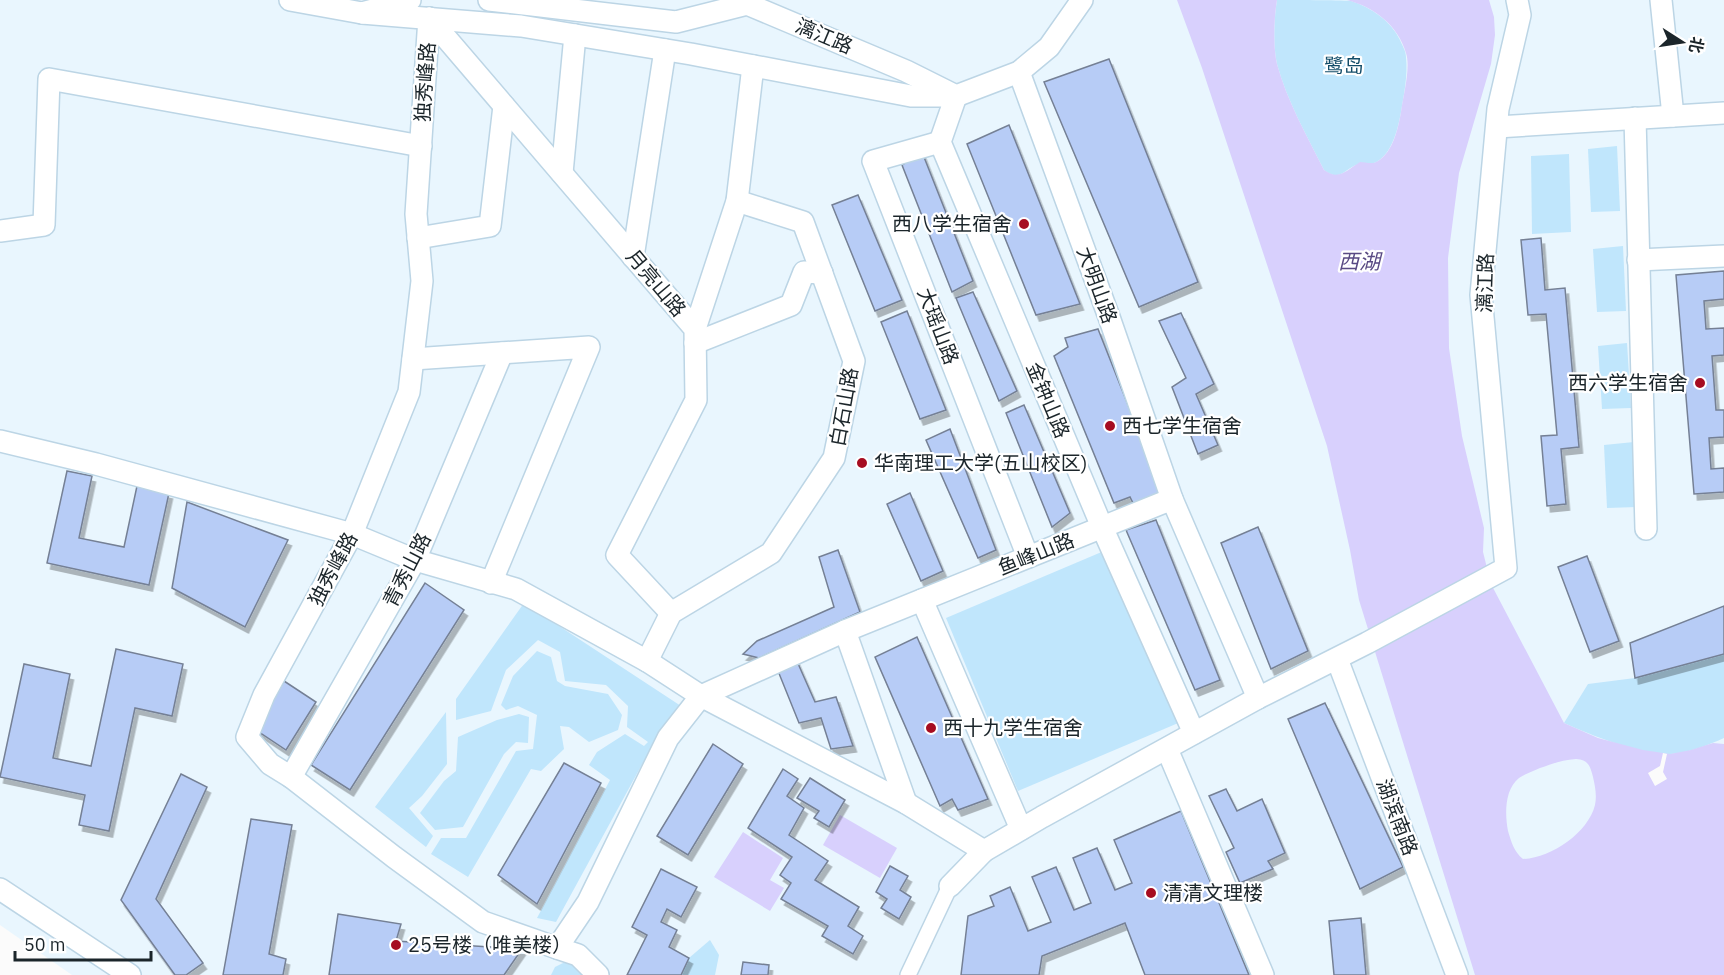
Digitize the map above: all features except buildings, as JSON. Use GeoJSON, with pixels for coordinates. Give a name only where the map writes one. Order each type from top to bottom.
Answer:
{"type":"FeatureCollection","features":[{"type":"Feature","properties":{"kind":"street"},"geometry":{"type":"LineString","coordinates":[[290,0],[325,3],[362,13],[521,26],[665,50],[911,96],[956,96],[1019,72],[1049,47],[1082,0]]}},
{"type":"Feature","properties":{"kind":"street","name":"漓江路"},"geometry":{"type":"LineString","coordinates":[[489,0],[615,8],[676,22],[691,9],[747,4],[906,71],[956,96]]}},
{"type":"Feature","properties":{"kind":"street","name":"漓江路"},"geometry":{"type":"LineString","coordinates":[[1337,659],[1500,571],[1481,295],[1498,109],[1520,15],[1517,0]]}},
{"type":"Feature","properties":{"kind":"street"},"geometry":{"type":"LineString","coordinates":[[1661,0],[1673,116]]}},
{"type":"Feature","properties":{"kind":"street"},"geometry":{"type":"LineString","coordinates":[[362,13],[403,1]]}},
{"type":"Feature","properties":{"kind":"street","name":"月亮山路"},"geometry":{"type":"LineString","coordinates":[[429,18],[633,257],[695,336]]}},
{"type":"Feature","properties":{"kind":"street","name":"独秀峰路"},"geometry":{"type":"LineString","coordinates":[[429,18],[416,214],[422,280],[409,392],[352,534],[264,695],[247,737],[270,764],[291,777],[483,922],[578,955],[598,975]]}},
{"type":"Feature","properties":{"kind":"street"},"geometry":{"type":"LineString","coordinates":[[562,173],[575,35]]}},
{"type":"Feature","properties":{"kind":"street"},"geometry":{"type":"LineString","coordinates":[[633,257],[665,50]]}},
{"type":"Feature","properties":{"kind":"street"},"geometry":{"type":"LineString","coordinates":[[647,661],[671,613],[617,555],[696,400],[695,336],[738,201],[753,66]]}},
{"type":"Feature","properties":{"kind":"street","name":"大明山路"},"geometry":{"type":"LineString","coordinates":[[1019,72],[1109,317],[1172,499]]}},
{"type":"Feature","properties":{"kind":"street"},"geometry":{"type":"LineString","coordinates":[[0,231],[44,225],[49,80],[421,146]]}},
{"type":"Feature","properties":{"kind":"street"},"geometry":{"type":"LineString","coordinates":[[940,142],[956,96]]}},
{"type":"Feature","properties":{"kind":"street"},"geometry":{"type":"LineString","coordinates":[[418,238],[490,226],[504,106]]}},
{"type":"Feature","properties":{"kind":"street"},"geometry":{"type":"LineString","coordinates":[[1497,127],[1724,113]]}},
{"type":"Feature","properties":{"kind":"street"},"geometry":{"type":"LineString","coordinates":[[1635,118],[1646,530]]}},
{"type":"Feature","properties":{"kind":"street","name":"金钟山路"},"geometry":{"type":"LineString","coordinates":[[940,142],[1102,527],[1194,733]]}},
{"type":"Feature","properties":{"kind":"street","name":"大瑶山路"},"geometry":{"type":"LineString","coordinates":[[940,142],[873,161],[1028,557]]}},
{"type":"Feature","properties":{"kind":"street","name":"白石山路"},"geometry":{"type":"LineString","coordinates":[[671,613],[771,552],[834,458],[854,361],[803,222],[738,201]]}},
{"type":"Feature","properties":{"kind":"street"},"geometry":{"type":"LineString","coordinates":[[1638,260],[1724,256]]}},
{"type":"Feature","properties":{"kind":"street"},"geometry":{"type":"LineString","coordinates":[[695,336],[791,305],[804,272],[822,273]]}},
{"type":"Feature","properties":{"kind":"street"},"geometry":{"type":"LineString","coordinates":[[413,359],[589,347],[491,583]]}},
{"type":"Feature","properties":{"kind":"street","name":"青秀山路"},"geometry":{"type":"LineString","coordinates":[[291,777],[415,560],[502,353]]}},
{"type":"Feature","properties":{"kind":"street"},"geometry":{"type":"LineString","coordinates":[[0,441],[96,464],[352,534],[415,560],[516,590],[647,661],[701,696],[906,803],[984,851]]}},
{"type":"Feature","properties":{"kind":"street"},"geometry":{"type":"LineString","coordinates":[[1172,499],[1258,698]]}},
{"type":"Feature","properties":{"kind":"street","name":"鱼峰山路"},"geometry":{"type":"LineString","coordinates":[[701,696],[845,631],[1172,499]]}},
{"type":"Feature","properties":{"kind":"street"},"geometry":{"type":"LineString","coordinates":[[922,600],[1021,829]]}},
{"type":"Feature","properties":{"kind":"street"},"geometry":{"type":"LineString","coordinates":[[845,631],[906,803]]}},
{"type":"Feature","properties":{"kind":"street"},"geometry":{"type":"LineString","coordinates":[[908,975],[950,886],[984,851],[1258,698],[1337,659]]}},
{"type":"Feature","properties":{"kind":"street","name":"湖滨南路"},"geometry":{"type":"LineString","coordinates":[[1337,659],[1457,975]]}},
{"type":"Feature","properties":{"kind":"street"},"geometry":{"type":"LineString","coordinates":[[557,948],[588,902],[668,738],[701,696]]}},
{"type":"Feature","properties":{"kind":"street"},"geometry":{"type":"LineString","coordinates":[[1167,749],[1263,975]]}},
{"type":"Feature","properties":{"kind":"street"},"geometry":{"type":"LineString","coordinates":[[0,889],[130,975]]}},
{"type":"Feature","properties":{"kind":"shaded area","name":"华南理工大学(五山校区)"},"geometry":{"type":"Polygon","coordinates":[[[0,0],[1724,0],[1724,975],[72,975],[0,925],[0,0]]]}},
{"type":"Feature","properties":{"kind":"green space","name":"鹭岛"},"geometry":{"type":"Polygon","coordinates":[[[1277,0],[1351,1],[1380,16],[1396,33],[1406,55],[1404,91],[1394,139],[1388,151],[1378,161],[1355,165],[1339,175],[1332,175],[1324,170],[1292,105],[1277,64],[1274,32],[1277,0]]]}},
{"type":"Feature","properties":{"kind":"green space"},"geometry":{"type":"Polygon","coordinates":[[[1617,146],[1620,211],[1591,212],[1588,149],[1617,146]]]}},
{"type":"Feature","properties":{"kind":"green space"},"geometry":{"type":"Polygon","coordinates":[[[1569,154],[1571,232],[1532,234],[1531,156],[1569,154]]]}},
{"type":"Feature","properties":{"kind":"green space"},"geometry":{"type":"Polygon","coordinates":[[[1623,246],[1626,311],[1597,312],[1593,249],[1623,246]]]}},
{"type":"Feature","properties":{"kind":"green space"},"geometry":{"type":"Polygon","coordinates":[[[1627,343],[1631,408],[1602,409],[1598,346],[1627,343]]]}},
{"type":"Feature","properties":{"kind":"green space"},"geometry":{"type":"Polygon","coordinates":[[[1634,442],[1637,507],[1607,508],[1604,445],[1634,442]]]}},
{"type":"Feature","properties":{"kind":"green space"},"geometry":{"type":"Polygon","coordinates":[[[1111,548],[1183,721],[1018,791],[946,618],[1111,548]]]}},
{"type":"Feature","properties":{"kind":"green space"},"geometry":{"type":"Polygon","coordinates":[[[524,603],[681,706],[657,737],[556,922],[537,918],[610,780],[589,765],[597,752],[625,734],[644,746],[648,742],[627,727],[628,706],[606,685],[565,681],[560,652],[538,640],[506,670],[491,711],[456,720],[456,699],[524,603]]]}},
{"type":"Feature","properties":{"kind":"green space"},"geometry":{"type":"Polygon","coordinates":[[[537,651],[551,657],[557,681],[565,686],[608,694],[622,715],[618,730],[589,742],[569,727],[560,726],[564,749],[541,771],[531,769],[468,877],[431,854],[441,838],[466,838],[516,751],[533,749],[537,715],[518,706],[506,710],[501,705],[513,676],[537,651]]]}},
{"type":"Feature","properties":{"kind":"green space"},"geometry":{"type":"Polygon","coordinates":[[[1724,654],[1724,738],[1718,741],[1685,752],[1659,753],[1616,743],[1564,723],[1588,684],[1635,678],[1724,654]]]}},
{"type":"Feature","properties":{"kind":"green space"},"geometry":{"type":"Polygon","coordinates":[[[446,712],[447,764],[422,796],[409,808],[433,836],[426,847],[375,807],[446,712]]]}},
{"type":"Feature","properties":{"kind":"green space"},"geometry":{"type":"Polygon","coordinates":[[[519,714],[529,717],[528,743],[516,742],[504,754],[463,827],[435,830],[420,813],[444,781],[456,771],[458,737],[497,720],[519,714]]]}},
{"type":"Feature","properties":{"kind":"green space"},"geometry":{"type":"Polygon","coordinates":[[[710,940],[719,955],[715,975],[681,975],[689,958],[710,940]]]}},
{"type":"Feature","properties":{"kind":"green space"},"geometry":{"type":"Polygon","coordinates":[[[571,959],[582,975],[551,975],[555,967],[571,959]]]}},
{"type":"Feature","properties":{"kind":"water","name":"西湖"},"geometry":{"type":"Polygon","coordinates":[[[1177,0],[1277,0],[1275,49],[1281,78],[1324,170],[1334,175],[1339,174],[1360,162],[1376,162],[1388,152],[1398,126],[1408,66],[1402,43],[1391,26],[1375,12],[1347,0],[1489,0],[1494,17],[1495,35],[1491,64],[1459,173],[1448,258],[1449,348],[1462,436],[1484,528],[1483,552],[1491,584],[1564,723],[1598,738],[1643,750],[1670,754],[1713,743],[1724,744],[1724,975],[1475,975],[1359,600],[1327,446],[1202,68],[1177,0]],[[1562,761],[1540,768],[1519,778],[1514,783],[1508,796],[1506,818],[1515,850],[1523,859],[1545,854],[1567,842],[1585,825],[1591,815],[1596,801],[1592,773],[1586,762],[1562,761]]]}},
{"type":"Feature","properties":{"kind":"water"},"geometry":{"type":"Polygon","coordinates":[[[840,815],[897,848],[880,878],[823,845],[840,815]]]}},
{"type":"Feature","properties":{"kind":"water"},"geometry":{"type":"Polygon","coordinates":[[[743,832],[783,858],[770,880],[784,888],[770,911],[714,877],[743,832]]]}},
{"type":"Feature","properties":{"kind":"pier"},"geometry":{"type":"Polygon","coordinates":[[[1663,753],[1667,754],[1663,772],[1667,779],[1655,786],[1648,773],[1660,766],[1663,753]]]}},
{"type":"Feature","properties":{"kind":"place","name":"西八学生宿舍"},"geometry":{"type":"Point","coordinates":[1024,224]}},
{"type":"Feature","properties":{"kind":"place","name":"西六学生宿舍"},"geometry":{"type":"Point","coordinates":[1700,383]}},
{"type":"Feature","properties":{"kind":"place","name":"西七学生宿舍"},"geometry":{"type":"Point","coordinates":[1110,426]}},
{"type":"Feature","properties":{"kind":"place","name":"华南理工大学(五山校区)"},"geometry":{"type":"Point","coordinates":[862,463]}},
{"type":"Feature","properties":{"kind":"place","name":"西十九学生宿舍"},"geometry":{"type":"Point","coordinates":[931,728]}},
{"type":"Feature","properties":{"kind":"place","name":"清清文理楼"},"geometry":{"type":"Point","coordinates":[1151,893]}},
{"type":"Feature","properties":{"kind":"place","name":"25号楼（唯美楼）"},"geometry":{"type":"Point","coordinates":[396,945]}}]}
